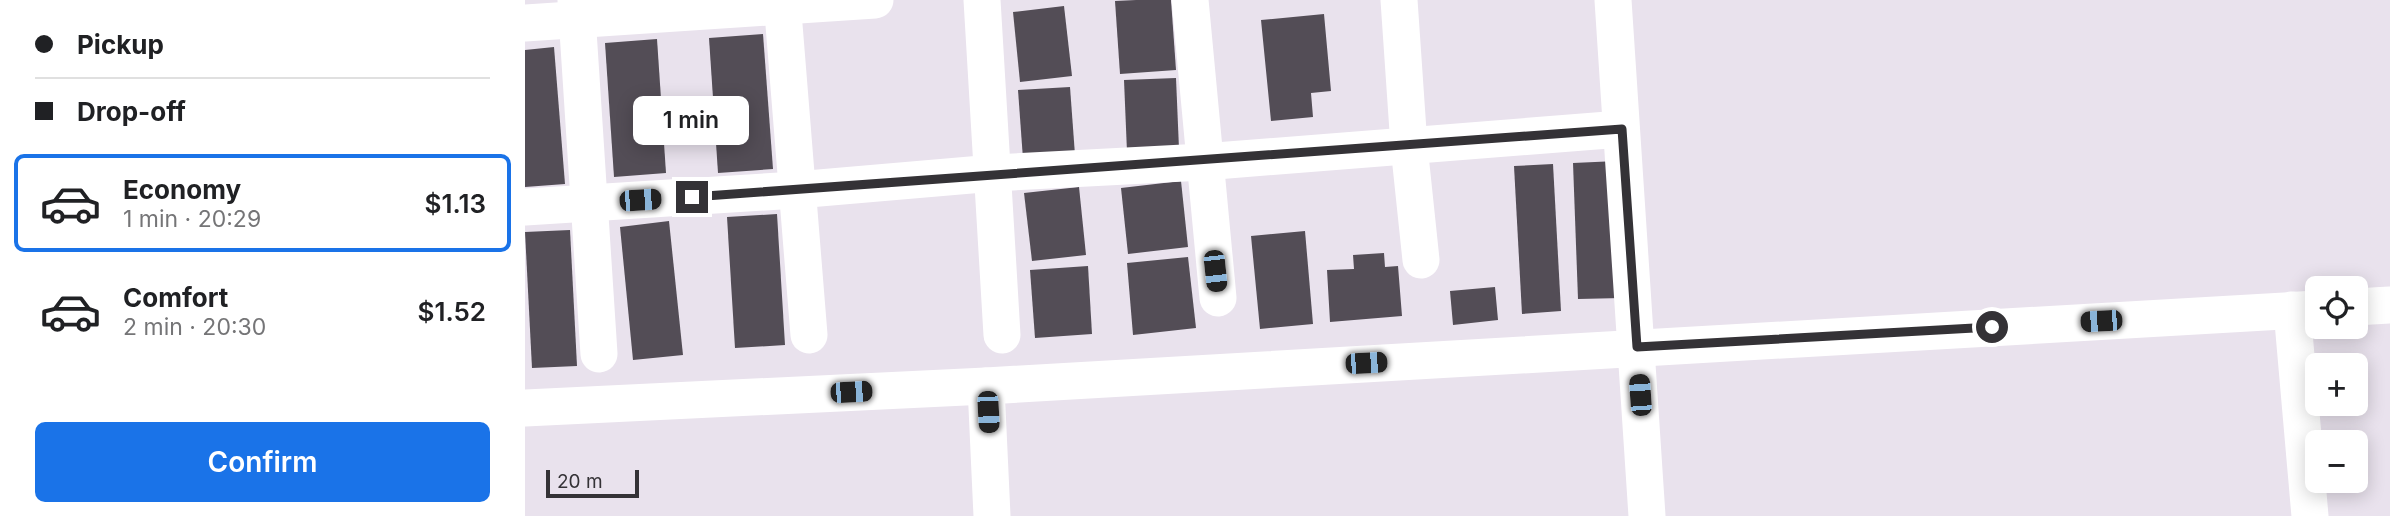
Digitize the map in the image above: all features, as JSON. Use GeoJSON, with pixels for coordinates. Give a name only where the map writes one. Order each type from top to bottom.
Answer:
{"type":"FeatureCollection","features":[{"type":"Feature","properties":{"kind":"street"},"geometry":{"type":"LineString","coordinates":[[525,23],[576,10],[875,0]]}},
{"type":"Feature","properties":{"kind":"street"},"geometry":{"type":"LineString","coordinates":[[982,0],[1002,335]]}},
{"type":"Feature","properties":{"kind":"street"},"geometry":{"type":"LineString","coordinates":[[1190,0],[1203,162],[1218,298]]}},
{"type":"Feature","properties":{"kind":"street"},"geometry":{"type":"LineString","coordinates":[[1399,0],[1409,146],[1421,260]]}},
{"type":"Feature","properties":{"kind":"street"},"geometry":{"type":"LineString","coordinates":[[1613,0],[1647,516]]}},
{"type":"Feature","properties":{"kind":"street"},"geometry":{"type":"LineString","coordinates":[[783,3],[809,335]]}},
{"type":"Feature","properties":{"kind":"street"},"geometry":{"type":"LineString","coordinates":[[576,10],[600,354]]}},
{"type":"Feature","properties":{"kind":"street"},"geometry":{"type":"LineString","coordinates":[[525,207],[796,190],[994,173],[1203,162],[1622,129]]}},
{"type":"Feature","properties":{"kind":"street"},"geometry":{"type":"LineString","coordinates":[[2368,306],[2390,305]]}},
{"type":"Feature","properties":{"kind":"street"},"geometry":{"type":"LineString","coordinates":[[525,408],[986,386],[2305,310]]}},
{"type":"Feature","properties":{"kind":"street"},"geometry":{"type":"LineString","coordinates":[[2306,339],[2310,516]]}},
{"type":"Feature","properties":{"kind":"street"},"geometry":{"type":"LineString","coordinates":[[986,386],[992,516]]}},
{"type":"Feature","properties":{"kind":"building"},"geometry":{"type":"Polygon","coordinates":[[[1171,0],[1176,70],[1120,74],[1115,1],[1171,0]]]}},
{"type":"Feature","properties":{"kind":"building"},"geometry":{"type":"Polygon","coordinates":[[[1064,6],[1072,76],[1020,82],[1013,12],[1064,6]]]}},
{"type":"Feature","properties":{"kind":"building"},"geometry":{"type":"Polygon","coordinates":[[[1324,14],[1331,91],[1311,93],[1313,117],[1271,121],[1261,20],[1324,14]]]}},
{"type":"Feature","properties":{"kind":"building"},"geometry":{"type":"Polygon","coordinates":[[[763,34],[773,169],[718,173],[709,38],[763,34]]]}},
{"type":"Feature","properties":{"kind":"building"},"geometry":{"type":"Polygon","coordinates":[[[657,39],[666,173],[614,177],[605,43],[657,39]]]}},
{"type":"Feature","properties":{"kind":"building"},"geometry":{"type":"Polygon","coordinates":[[[554,47],[565,184],[525,187],[525,50],[554,47]]]}},
{"type":"Feature","properties":{"kind":"building"},"geometry":{"type":"Polygon","coordinates":[[[1176,78],[1179,149],[1127,152],[1124,80],[1176,78]]]}},
{"type":"Feature","properties":{"kind":"building"},"geometry":{"type":"Polygon","coordinates":[[[1070,87],[1075,155],[1023,159],[1018,90],[1070,87]]]}},
{"type":"Feature","properties":{"kind":"building"},"geometry":{"type":"Polygon","coordinates":[[[1617,161],[1622,298],[1578,299],[1573,163],[1617,161]]]}},
{"type":"Feature","properties":{"kind":"building"},"geometry":{"type":"Polygon","coordinates":[[[1553,164],[1561,311],[1522,314],[1514,166],[1553,164]]]}},
{"type":"Feature","properties":{"kind":"building"},"geometry":{"type":"Polygon","coordinates":[[[1181,181],[1188,247],[1128,254],[1121,188],[1181,181]]]}},
{"type":"Feature","properties":{"kind":"building"},"geometry":{"type":"Polygon","coordinates":[[[1079,187],[1086,255],[1032,261],[1024,193],[1079,187]]]}},
{"type":"Feature","properties":{"kind":"building"},"geometry":{"type":"Polygon","coordinates":[[[777,214],[785,345],[735,348],[727,217],[777,214]]]}},
{"type":"Feature","properties":{"kind":"building"},"geometry":{"type":"Polygon","coordinates":[[[669,221],[683,355],[633,360],[620,227],[669,221]]]}},
{"type":"Feature","properties":{"kind":"building"},"geometry":{"type":"Polygon","coordinates":[[[570,230],[577,366],[532,368],[525,232],[570,230]]]}},
{"type":"Feature","properties":{"kind":"building"},"geometry":{"type":"Polygon","coordinates":[[[1305,231],[1313,324],[1260,329],[1251,236],[1305,231]]]}},
{"type":"Feature","properties":{"kind":"building"},"geometry":{"type":"Polygon","coordinates":[[[1384,253],[1385,267],[1398,266],[1402,316],[1330,322],[1327,270],[1354,269],[1353,255],[1384,253]]]}},
{"type":"Feature","properties":{"kind":"building"},"geometry":{"type":"Polygon","coordinates":[[[1188,257],[1196,328],[1133,335],[1127,263],[1188,257]]]}},
{"type":"Feature","properties":{"kind":"building"},"geometry":{"type":"Polygon","coordinates":[[[1088,266],[1092,334],[1035,338],[1030,270],[1088,266]]]}},
{"type":"Feature","properties":{"kind":"building"},"geometry":{"type":"Polygon","coordinates":[[[1495,287],[1498,320],[1453,325],[1450,291],[1495,287]]]}},
{"type":"Feature","properties":{"kind":"route"},"geometry":{"type":"LineString","coordinates":[[692,197],[994,173],[1203,162],[1622,129],[1637,347],[1992,327]]}}]}
